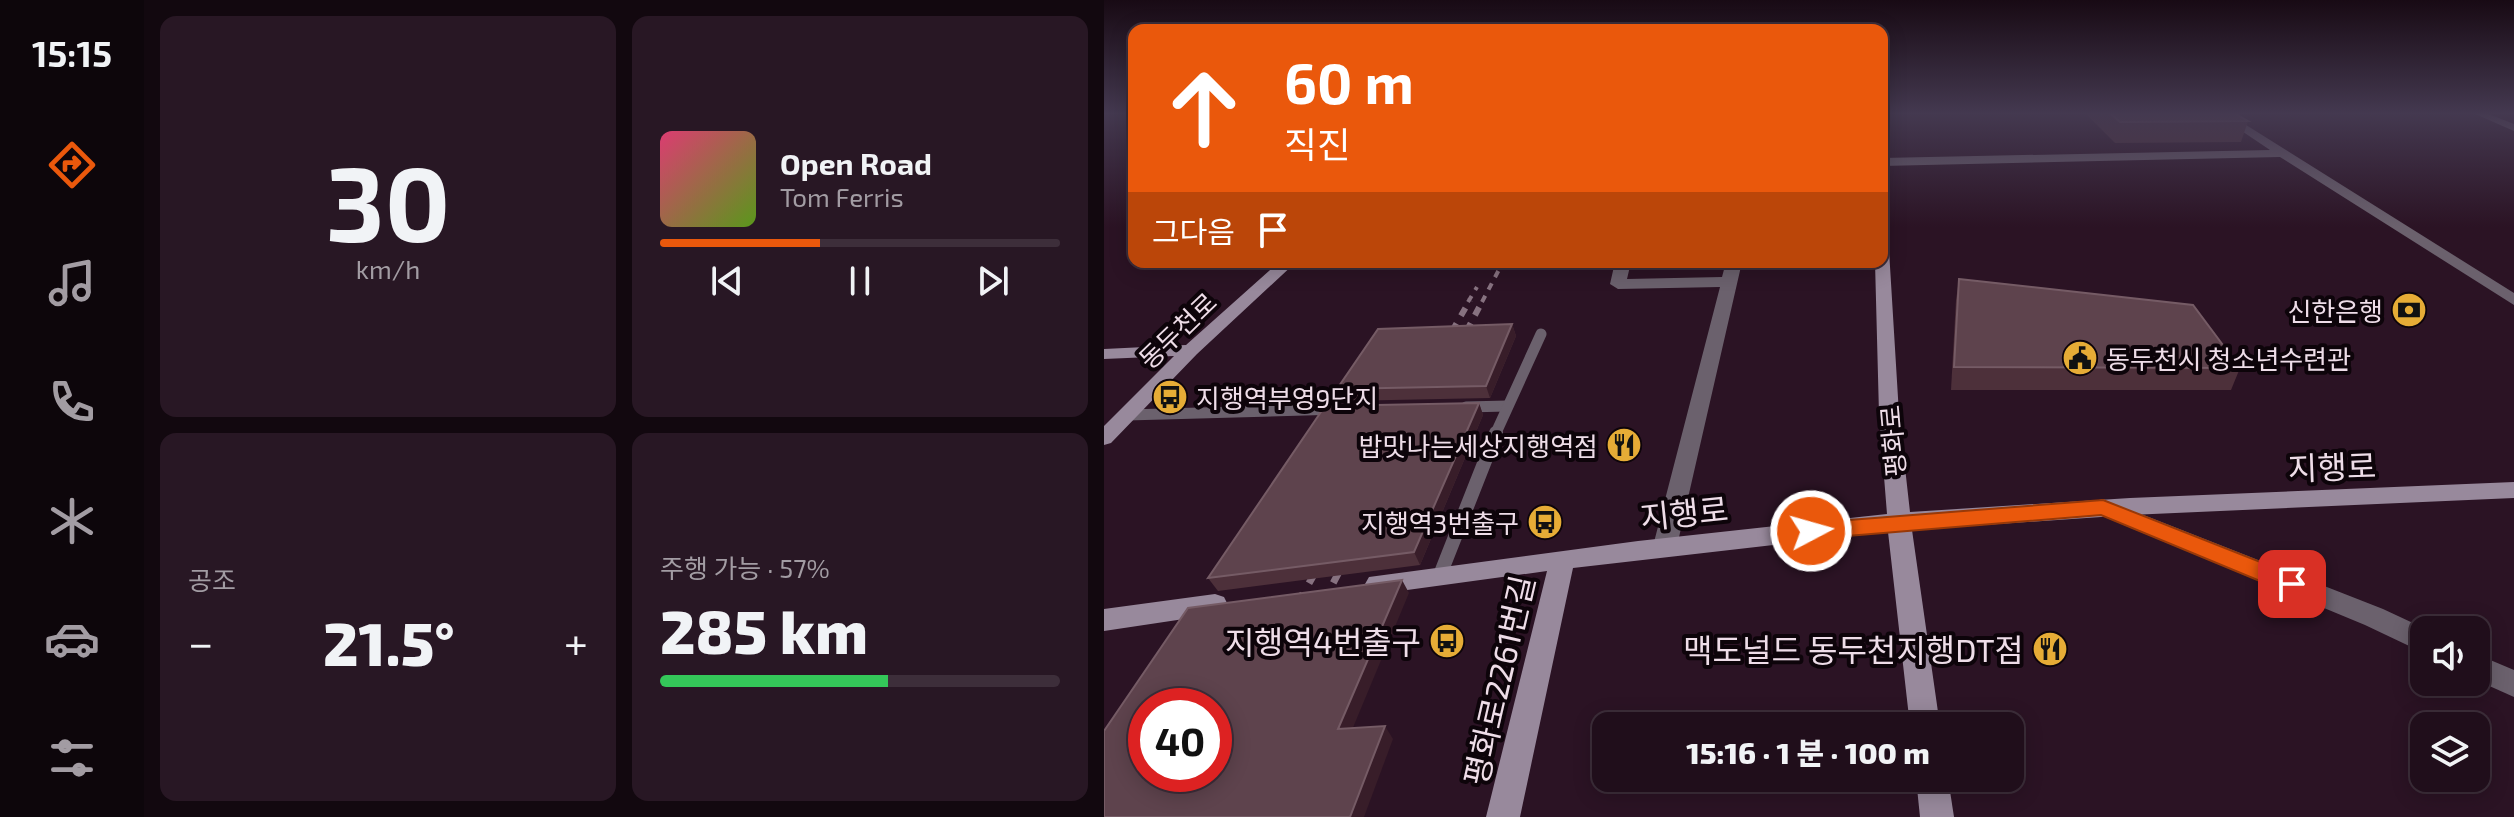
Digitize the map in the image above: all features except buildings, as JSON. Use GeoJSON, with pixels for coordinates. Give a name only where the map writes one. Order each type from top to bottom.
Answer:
{"type":"FeatureCollection","features":[{"type":"Feature","properties":{"kind":"street"},"geometry":{"type":"LineString","coordinates":[[2281,151],[2514,300]]}},
{"type":"Feature","properties":{"kind":"street"},"geometry":{"type":"LineString","coordinates":[[1888,162],[2284,153]]}},
{"type":"Feature","properties":{"kind":"street","name":"동두천로"},"geometry":{"type":"LineString","coordinates":[[1104,438],[1191,350],[1281,268]]}},
{"type":"Feature","properties":{"kind":"street"},"geometry":{"type":"LineString","coordinates":[[1622,268],[1618,284],[1733,272],[1665,546]]}},
{"type":"Feature","properties":{"kind":"street","name":"평화로"},"geometry":{"type":"LineString","coordinates":[[1883,268],[1889,414],[1923,712]]}},
{"type":"Feature","properties":{"kind":"street"},"geometry":{"type":"LineString","coordinates":[[1104,354],[1191,350]]}},
{"type":"Feature","properties":{"kind":"street","name":"지행로"},"geometry":{"type":"LineString","coordinates":[[1349,587],[1665,546],[1899,522],[2103,507],[2514,490]]}},
{"type":"Feature","properties":{"kind":"street"},"geometry":{"type":"LineString","coordinates":[[2103,507],[2410,634]]}},
{"type":"Feature","properties":{"kind":"street","name":"평화로2261번길"},"geometry":{"type":"LineString","coordinates":[[1503,817],[1562,560]]}},
{"type":"Feature","properties":{"kind":"street"},"geometry":{"type":"LineString","coordinates":[[1104,620],[1242,602]]}},
{"type":"Feature","properties":{"kind":"street"},"geometry":{"type":"LineString","coordinates":[[2490,673],[2514,684]]}},
{"type":"Feature","properties":{"kind":"street"},"geometry":{"type":"LineString","coordinates":[[1934,792],[1937,817]]}},
{"type":"Feature","properties":{"kind":"lane"},"geometry":{"type":"LineString","coordinates":[[1440,575],[1507,406],[1541,334]]}},
{"type":"Feature","properties":{"kind":"lane"},"geometry":{"type":"LineString","coordinates":[[1447,407],[1507,406]]}},
{"type":"Feature","properties":{"kind":"lane"},"geometry":{"type":"LineString","coordinates":[[1127,415],[1357,409]]}},
{"type":"Feature","properties":{"kind":"railway"},"geometry":{"type":"LineString","coordinates":[[1482,302],[1500,268]]}},
{"type":"Feature","properties":{"kind":"railway"},"geometry":{"type":"LineString","coordinates":[[1468,302],[1477,287]]}},
{"type":"Feature","properties":{"kind":"railway"},"geometry":{"type":"LineString","coordinates":[[1443,347],[1470,300]]}},
{"type":"Feature","properties":{"kind":"railway"},"geometry":{"type":"LineString","coordinates":[[1458,347],[1483,300]]}},
{"type":"Feature","properties":{"kind":"railway"},"geometry":{"type":"LineString","coordinates":[[1322,604],[1348,555]]}},
{"type":"Feature","properties":{"kind":"railway"},"geometry":{"type":"LineString","coordinates":[[1297,604],[1323,559]]}},
{"type":"Feature","properties":{"kind":"railway"},"geometry":{"type":"LineString","coordinates":[[1293,611],[1298,602]]}},
{"type":"Feature","properties":{"kind":"railway"},"geometry":{"type":"LineString","coordinates":[[1320,609],[1324,602]]}},
{"type":"Feature","properties":{"kind":"place","name":"신한은행"},"geometry":{"type":"Point","coordinates":[2409,310]}},
{"type":"Feature","properties":{"kind":"place","name":"동두천시 청소년수련관"},"geometry":{"type":"Point","coordinates":[2080,358]}},
{"type":"Feature","properties":{"kind":"place","name":"지행역부영9단지"},"geometry":{"type":"Point","coordinates":[1170,397]}},
{"type":"Feature","properties":{"kind":"place","name":"밥맛나는세상지행역점"},"geometry":{"type":"Point","coordinates":[1624,445]}},
{"type":"Feature","properties":{"kind":"place","name":"지행역3번출구"},"geometry":{"type":"Point","coordinates":[1545,522]}},
{"type":"Feature","properties":{"kind":"place","name":"지행역4번출구"},"geometry":{"type":"Point","coordinates":[1447,641]}},
{"type":"Feature","properties":{"kind":"place","name":"맥도널드 동두천지행DT점"},"geometry":{"type":"Point","coordinates":[2050,649]}},
{"type":"Feature","properties":{"kind":"route"},"geometry":{"type":"LineString","coordinates":[[1811,531],[2103,507],[2292,584]]}}]}
